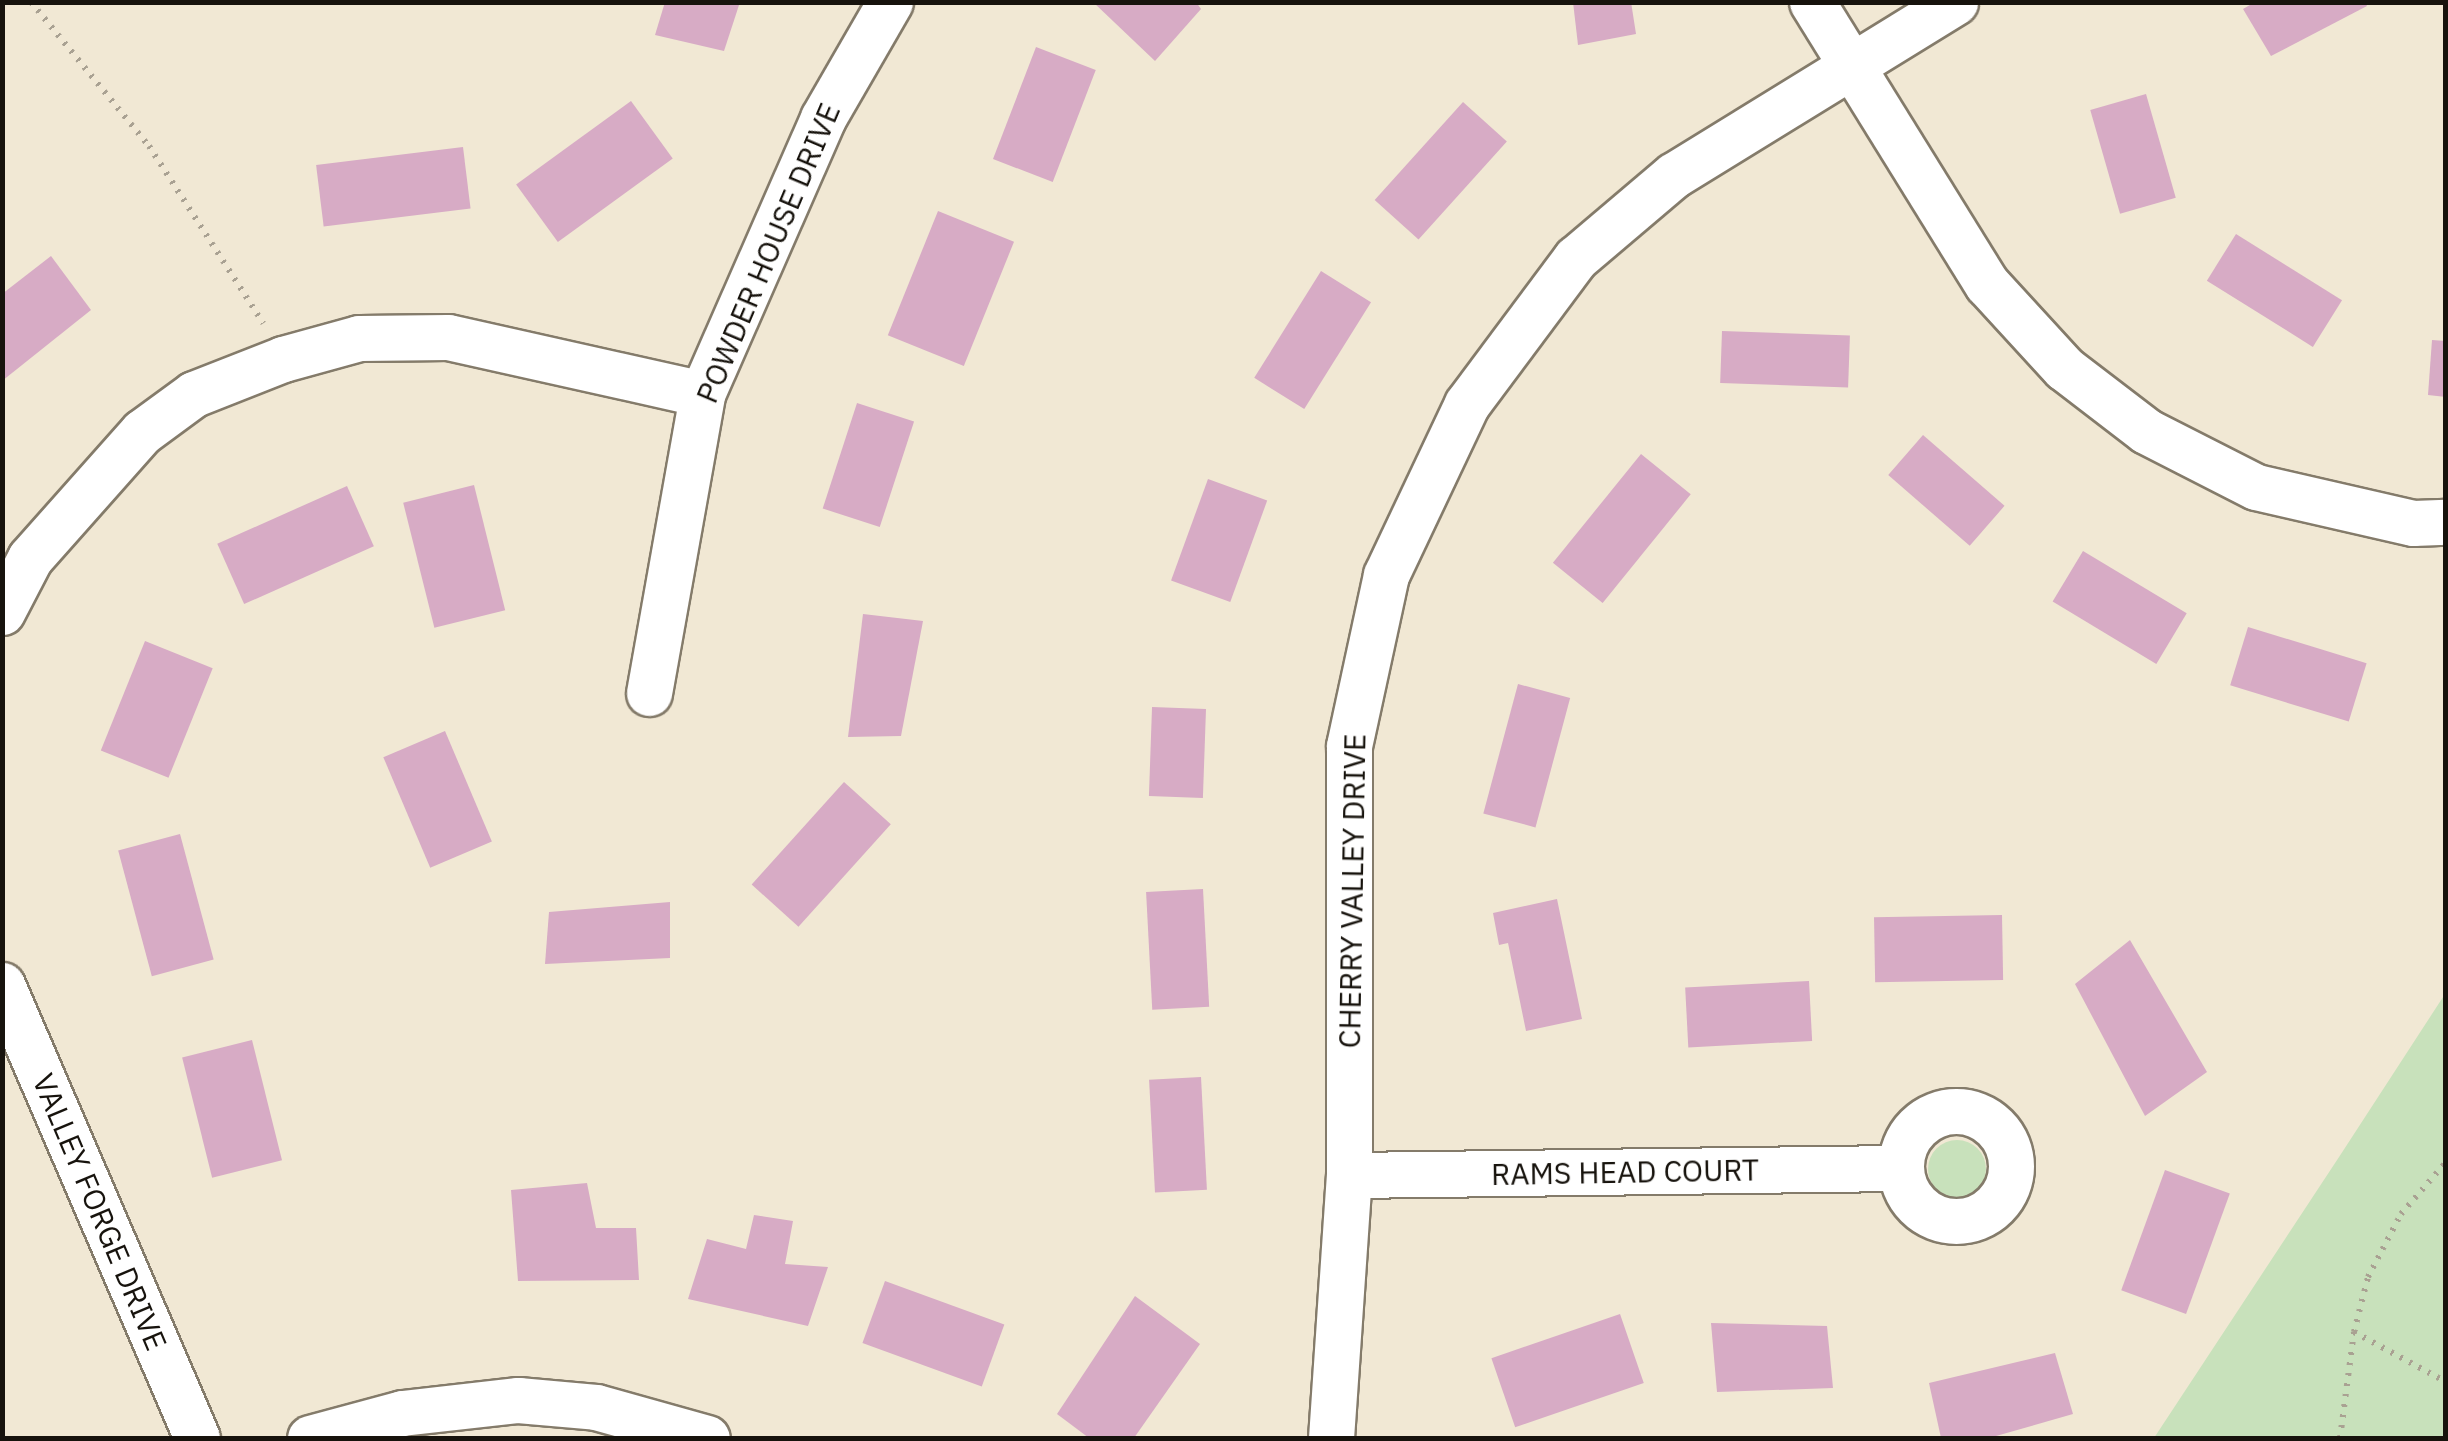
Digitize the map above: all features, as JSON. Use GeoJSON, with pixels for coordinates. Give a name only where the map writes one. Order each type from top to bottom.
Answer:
{"type":"FeatureCollection","features":[{"type":"Feature","properties":{"kind":"street","name":"POWDER HOUSE DRIVE"},"geometry":{"type":"LineString","coordinates":[[649,694],[702,394],[823,118],[890,2]]}},
{"type":"Feature","properties":{"kind":"street"},"geometry":{"type":"LineString","coordinates":[[1812,2],[1987,284],[2064,368],[2132,421],[2256,487],[2413,523],[2446,522]]}},
{"type":"Feature","properties":{"kind":"street","name":"CHERRY VALLEY DRIVE"},"geometry":{"type":"LineString","coordinates":[[1331,1438],[1349,1175],[1349,746],[1386,575],[1467,404],[1576,258],[1674,175],[1955,2]]}},
{"type":"Feature","properties":{"kind":"street"},"geometry":{"type":"LineString","coordinates":[[2,612],[30,558],[142,432],[194,394],[283,359],[359,338],[448,336],[702,394]]}},
{"type":"Feature","properties":{"kind":"street","name":"VALLEY FORGE DRIVE"},"geometry":{"type":"LineString","coordinates":[[2,985],[197,1438]]}},
{"type":"Feature","properties":{"kind":"street","name":"RAMS HEAD COURT"},"geometry":{"type":"LineString","coordinates":[[1349,1175],[1901,1168]]}},
{"type":"Feature","properties":{"kind":"street"},"geometry":{"type":"LineString","coordinates":[[310,1438],[402,1413],[518,1400],[596,1406],[707,1438]]}},
{"type":"Feature","properties":{"kind":"path"},"geometry":{"type":"LineString","coordinates":[[31,2],[187,201],[283,359]]}},
{"type":"Feature","properties":{"kind":"path"},"geometry":{"type":"LineString","coordinates":[[2340,1438],[2354,1332],[2368,1277],[2400,1214],[2446,1162]]}},
{"type":"Feature","properties":{"kind":"path"},"geometry":{"type":"LineString","coordinates":[[2354,1332],[2446,1382]]}},
{"type":"Feature","properties":{"kind":"green space"},"geometry":{"type":"Polygon","coordinates":[[[2445,994],[2445,1438],[2154,1438],[2341,1154],[2445,994]]]}},
{"type":"Feature","properties":{"kind":"green space"},"geometry":{"type":"Polygon","coordinates":[[[1957,1140],[1978,1148],[1986,1169],[1978,1190],[1957,1198],[1936,1190],[1928,1169],[1936,1148],[1957,1140]]]}},
{"type":"Feature","properties":{"kind":"building"},"geometry":{"type":"Polygon","coordinates":[[[665,2],[740,2],[724,51],[655,35],[665,2]]]}},
{"type":"Feature","properties":{"kind":"building"},"geometry":{"type":"Polygon","coordinates":[[[1093,2],[1196,2],[1201,9],[1155,61],[1093,2]]]}},
{"type":"Feature","properties":{"kind":"building"},"geometry":{"type":"Polygon","coordinates":[[[1573,2],[1631,2],[1636,34],[1578,45],[1573,2]]]}},
{"type":"Feature","properties":{"kind":"building"},"geometry":{"type":"Polygon","coordinates":[[[2255,2],[2365,2],[2367,6],[2271,56],[2243,9],[2255,2]]]}},
{"type":"Feature","properties":{"kind":"building"},"geometry":{"type":"Polygon","coordinates":[[[1036,47],[1096,70],[1053,182],[993,159],[1036,47]]]}},
{"type":"Feature","properties":{"kind":"building"},"geometry":{"type":"Polygon","coordinates":[[[2146,94],[2176,198],[2120,214],[2090,110],[2146,94]]]}},
{"type":"Feature","properties":{"kind":"building"},"geometry":{"type":"Polygon","coordinates":[[[631,101],[673,158],[558,242],[516,184],[631,101]]]}},
{"type":"Feature","properties":{"kind":"building"},"geometry":{"type":"Polygon","coordinates":[[[1463,102],[1507,141],[1419,240],[1375,200],[1463,102]]]}},
{"type":"Feature","properties":{"kind":"building"},"geometry":{"type":"Polygon","coordinates":[[[463,147],[471,209],[324,227],[316,165],[463,147]]]}},
{"type":"Feature","properties":{"kind":"building"},"geometry":{"type":"Polygon","coordinates":[[[938,211],[1014,242],[964,366],[888,335],[938,211]]]}},
{"type":"Feature","properties":{"kind":"building"},"geometry":{"type":"Polygon","coordinates":[[[2236,234],[2342,300],[2313,347],[2207,281],[2236,234]]]}},
{"type":"Feature","properties":{"kind":"building"},"geometry":{"type":"Polygon","coordinates":[[[51,256],[91,310],[2,381],[2,294],[51,256]]]}},
{"type":"Feature","properties":{"kind":"building"},"geometry":{"type":"Polygon","coordinates":[[[1321,271],[1371,302],[1304,409],[1254,378],[1321,271]]]}},
{"type":"Feature","properties":{"kind":"building"},"geometry":{"type":"Polygon","coordinates":[[[1722,331],[1850,335],[1848,387],[1720,383],[1722,331]]]}},
{"type":"Feature","properties":{"kind":"building"},"geometry":{"type":"Polygon","coordinates":[[[2432,340],[2446,341],[2446,397],[2428,395],[2432,340]]]}},
{"type":"Feature","properties":{"kind":"building"},"geometry":{"type":"Polygon","coordinates":[[[857,403],[914,422],[880,527],[823,509],[857,403]]]}},
{"type":"Feature","properties":{"kind":"building"},"geometry":{"type":"Polygon","coordinates":[[[1923,435],[2005,506],[1970,546],[1888,475],[1923,435]]]}},
{"type":"Feature","properties":{"kind":"building"},"geometry":{"type":"Polygon","coordinates":[[[1641,454],[1691,494],[1603,603],[1553,563],[1641,454]]]}},
{"type":"Feature","properties":{"kind":"building"},"geometry":{"type":"Polygon","coordinates":[[[1208,479],[1267,501],[1230,602],[1171,580],[1208,479]]]}},
{"type":"Feature","properties":{"kind":"building"},"geometry":{"type":"Polygon","coordinates":[[[474,485],[505,610],[434,628],[403,503],[474,485]]]}},
{"type":"Feature","properties":{"kind":"building"},"geometry":{"type":"Polygon","coordinates":[[[347,486],[374,546],[244,604],[217,544],[347,486]]]}},
{"type":"Feature","properties":{"kind":"building"},"geometry":{"type":"Polygon","coordinates":[[[2083,551],[2187,613],[2156,664],[2053,602],[2083,551]]]}},
{"type":"Feature","properties":{"kind":"building"},"geometry":{"type":"Polygon","coordinates":[[[863,614],[923,621],[901,736],[848,737],[863,614]]]}},
{"type":"Feature","properties":{"kind":"building"},"geometry":{"type":"Polygon","coordinates":[[[2248,627],[2367,663],[2349,722],[2230,685],[2248,627]]]}},
{"type":"Feature","properties":{"kind":"building"},"geometry":{"type":"Polygon","coordinates":[[[145,641],[213,668],[168,778],[101,750],[145,641]]]}},
{"type":"Feature","properties":{"kind":"building"},"geometry":{"type":"Polygon","coordinates":[[[1518,684],[1570,698],[1535,827],[1483,813],[1518,684]]]}},
{"type":"Feature","properties":{"kind":"building"},"geometry":{"type":"Polygon","coordinates":[[[1152,707],[1206,709],[1203,798],[1149,796],[1152,707]]]}},
{"type":"Feature","properties":{"kind":"building"},"geometry":{"type":"Polygon","coordinates":[[[445,731],[492,841],[430,868],[383,757],[445,731]]]}},
{"type":"Feature","properties":{"kind":"building"},"geometry":{"type":"Polygon","coordinates":[[[844,782],[891,824],[798,927],[752,885],[844,782]]]}},
{"type":"Feature","properties":{"kind":"building"},"geometry":{"type":"Polygon","coordinates":[[[180,834],[214,960],[152,976],[118,851],[180,834]]]}},
{"type":"Feature","properties":{"kind":"building"},"geometry":{"type":"Polygon","coordinates":[[[1203,889],[1209,1007],[1152,1010],[1146,892],[1203,889]]]}},
{"type":"Feature","properties":{"kind":"building"},"geometry":{"type":"Polygon","coordinates":[[[1557,899],[1582,1019],[1526,1031],[1508,943],[1499,945],[1493,913],[1557,899]]]}},
{"type":"Feature","properties":{"kind":"building"},"geometry":{"type":"Polygon","coordinates":[[[670,902],[670,958],[545,964],[549,912],[670,902]]]}},
{"type":"Feature","properties":{"kind":"building"},"geometry":{"type":"Polygon","coordinates":[[[2002,915],[2003,980],[1875,982],[1874,917],[2002,915]]]}},
{"type":"Feature","properties":{"kind":"building"},"geometry":{"type":"Polygon","coordinates":[[[2130,940],[2207,1072],[2145,1116],[2075,984],[2130,940]]]}},
{"type":"Feature","properties":{"kind":"building"},"geometry":{"type":"Polygon","coordinates":[[[1809,981],[1812,1041],[1688,1047],[1685,987],[1809,981]]]}},
{"type":"Feature","properties":{"kind":"building"},"geometry":{"type":"Polygon","coordinates":[[[252,1040],[282,1160],[212,1178],[182,1057],[252,1040]]]}},
{"type":"Feature","properties":{"kind":"building"},"geometry":{"type":"Polygon","coordinates":[[[1201,1077],[1207,1190],[1155,1193],[1149,1080],[1201,1077]]]}},
{"type":"Feature","properties":{"kind":"building"},"geometry":{"type":"Polygon","coordinates":[[[2165,1170],[2230,1194],[2186,1314],[2121,1290],[2165,1170]]]}},
{"type":"Feature","properties":{"kind":"building"},"geometry":{"type":"Polygon","coordinates":[[[587,1183],[596,1228],[636,1228],[639,1280],[518,1281],[511,1190],[587,1183]]]}},
{"type":"Feature","properties":{"kind":"building"},"geometry":{"type":"Polygon","coordinates":[[[754,1215],[793,1221],[785,1264],[828,1267],[808,1326],[688,1299],[707,1239],[746,1249],[754,1215]]]}},
{"type":"Feature","properties":{"kind":"building"},"geometry":{"type":"Polygon","coordinates":[[[885,1281],[1004,1324],[982,1386],[862,1343],[885,1281]]]}},
{"type":"Feature","properties":{"kind":"building"},"geometry":{"type":"Polygon","coordinates":[[[1135,1296],[1200,1344],[1134,1438],[1089,1438],[1057,1414],[1135,1296]]]}},
{"type":"Feature","properties":{"kind":"building"},"geometry":{"type":"Polygon","coordinates":[[[1620,1314],[1644,1383],[1515,1427],[1491,1358],[1620,1314]]]}},
{"type":"Feature","properties":{"kind":"building"},"geometry":{"type":"Polygon","coordinates":[[[1711,1323],[1827,1326],[1833,1388],[1717,1392],[1711,1323]]]}},
{"type":"Feature","properties":{"kind":"building"},"geometry":{"type":"Polygon","coordinates":[[[2055,1353],[2073,1414],[1989,1438],[1941,1438],[1929,1383],[2055,1353]]]}}]}
